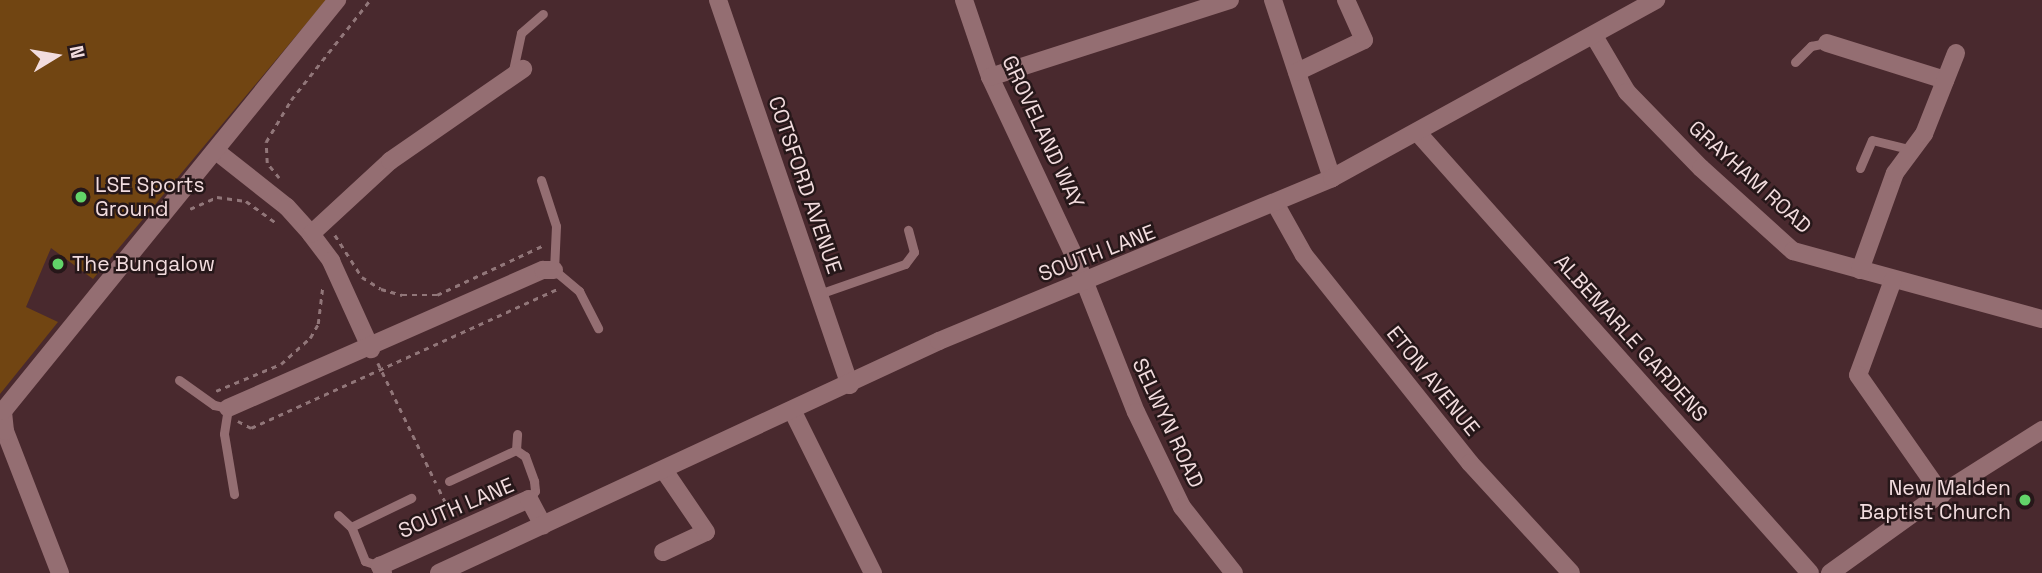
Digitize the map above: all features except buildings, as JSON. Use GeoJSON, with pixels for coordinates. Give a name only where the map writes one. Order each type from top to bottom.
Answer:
{"type":"FeatureCollection","features":[{"type":"Feature","properties":{"kind":"street"},"geometry":{"type":"LineString","coordinates":[[60,573],[1,420],[4,411],[170,210],[337,0]]}},
{"type":"Feature","properties":{"kind":"street","name":"COTSFORD AVENUE"},"geometry":{"type":"LineString","coordinates":[[718,0],[850,385]]}},
{"type":"Feature","properties":{"kind":"street","name":"GROVELAND WAY"},"geometry":{"type":"LineString","coordinates":[[964,0],[990,77],[1085,281]]}},
{"type":"Feature","properties":{"kind":"street"},"geometry":{"type":"LineString","coordinates":[[990,77],[1230,0]]}},
{"type":"Feature","properties":{"kind":"street"},"geometry":{"type":"LineString","coordinates":[[1273,0],[1332,178]]}},
{"type":"Feature","properties":{"kind":"street"},"geometry":{"type":"LineString","coordinates":[[1297,72],[1364,40],[1346,0]]}},
{"type":"Feature","properties":{"kind":"street","name":"SOUTH LANE"},"geometry":{"type":"LineString","coordinates":[[439,573],[471,567],[543,525],[665,472],[940,341],[1276,205],[1418,132],[1656,0]]}},
{"type":"Feature","properties":{"kind":"street","name":"GRAYHAM ROAD"},"geometry":{"type":"LineString","coordinates":[[1594,36],[1627,92],[1701,168],[1793,251],[2042,319]]}},
{"type":"Feature","properties":{"kind":"street"},"geometry":{"type":"LineString","coordinates":[[1827,43],[1945,80]]}},
{"type":"Feature","properties":{"kind":"street"},"geometry":{"type":"LineString","coordinates":[[1860,270],[1895,173],[1909,149],[1924,134],[1956,53]]}},
{"type":"Feature","properties":{"kind":"street"},"geometry":{"type":"LineString","coordinates":[[311,234],[390,161],[517,73]]}},
{"type":"Feature","properties":{"kind":"street","name":"ALBEMARLE GARDENS"},"geometry":{"type":"LineString","coordinates":[[1418,132],[1810,573]]}},
{"type":"Feature","properties":{"kind":"street"},"geometry":{"type":"LineString","coordinates":[[216,151],[287,207],[311,234],[331,261],[371,349]]}},
{"type":"Feature","properties":{"kind":"street","name":"ETON AVENUE"},"geometry":{"type":"LineString","coordinates":[[1276,205],[1304,255],[1470,463],[1572,573]]}},
{"type":"Feature","properties":{"kind":"street"},"geometry":{"type":"LineString","coordinates":[[227,412],[543,271],[561,276]]}},
{"type":"Feature","properties":{"kind":"street"},"geometry":{"type":"LineString","coordinates":[[1893,279],[1858,375],[1942,495]]}},
{"type":"Feature","properties":{"kind":"street","name":"SELWYN ROAD"},"geometry":{"type":"LineString","coordinates":[[1085,281],[1114,362],[1182,507],[1234,573]]}},
{"type":"Feature","properties":{"kind":"street"},"geometry":{"type":"LineString","coordinates":[[793,412],[873,573]]}},
{"type":"Feature","properties":{"kind":"street"},"geometry":{"type":"LineString","coordinates":[[1830,573],[2042,430]]}},
{"type":"Feature","properties":{"kind":"street"},"geometry":{"type":"LineString","coordinates":[[663,552],[706,532],[665,472]]}},
{"type":"Feature","properties":{"kind":"street","name":"SOUTH LANE"},"geometry":{"type":"LineString","coordinates":[[382,570],[459,530],[528,499],[543,525]]}},
{"type":"Feature","properties":{"kind":"lane"},"geometry":{"type":"LineString","coordinates":[[517,73],[521,33],[543,14]]}},
{"type":"Feature","properties":{"kind":"lane"},"geometry":{"type":"LineString","coordinates":[[1795,62],[1811,46],[1827,43]]}},
{"type":"Feature","properties":{"kind":"lane"},"geometry":{"type":"LineString","coordinates":[[1860,168],[1872,140],[1909,149]]}},
{"type":"Feature","properties":{"kind":"lane"},"geometry":{"type":"LineString","coordinates":[[541,180],[556,226],[561,276],[590,308],[598,328]]}},
{"type":"Feature","properties":{"kind":"lane"},"geometry":{"type":"LineString","coordinates":[[819,294],[905,264],[914,252],[908,230]]}},
{"type":"Feature","properties":{"kind":"lane"},"geometry":{"type":"LineString","coordinates":[[178,380],[227,412],[224,434],[234,494]]}},
{"type":"Feature","properties":{"kind":"lane"},"geometry":{"type":"LineString","coordinates":[[516,450],[517,434]]}},
{"type":"Feature","properties":{"kind":"lane"},"geometry":{"type":"LineString","coordinates":[[449,481],[516,450]]}},
{"type":"Feature","properties":{"kind":"lane"},"geometry":{"type":"LineString","coordinates":[[516,450],[525,456],[534,481],[535,491],[528,499]]}},
{"type":"Feature","properties":{"kind":"lane"},"geometry":{"type":"LineString","coordinates":[[351,527],[411,498]]}},
{"type":"Feature","properties":{"kind":"lane"},"geometry":{"type":"LineString","coordinates":[[338,515],[351,527],[365,561],[382,570]]}},
{"type":"Feature","properties":{"kind":"path"},"geometry":{"type":"LineString","coordinates":[[170,210],[180,219],[192,208],[217,197],[246,201],[283,229]]}},
{"type":"Feature","properties":{"kind":"path"},"geometry":{"type":"LineString","coordinates":[[227,412],[251,428],[381,369],[561,276]]}},
{"type":"Feature","properties":{"kind":"path"},"geometry":{"type":"LineString","coordinates":[[208,401],[214,391],[281,364],[310,338],[318,324],[323,279]]}},
{"type":"Feature","properties":{"kind":"path"},"geometry":{"type":"LineString","coordinates":[[371,349],[459,530]]}},
{"type":"Feature","properties":{"kind":"shaded area","name":"LSE Sports Ground"},"geometry":{"type":"Polygon","coordinates":[[[0,0],[326,0],[93,279],[51,248],[26,307],[58,322],[0,394],[0,0]]]}},
{"type":"Feature","properties":{"kind":"place","name":"LSE Sports Ground"},"geometry":{"type":"Point","coordinates":[81,197]}},
{"type":"Feature","properties":{"kind":"place","name":"The Bungalow"},"geometry":{"type":"Point","coordinates":[58,264]}},
{"type":"Feature","properties":{"kind":"place","name":"New Malden Baptist Church"},"geometry":{"type":"Point","coordinates":[2025,500]}}]}
